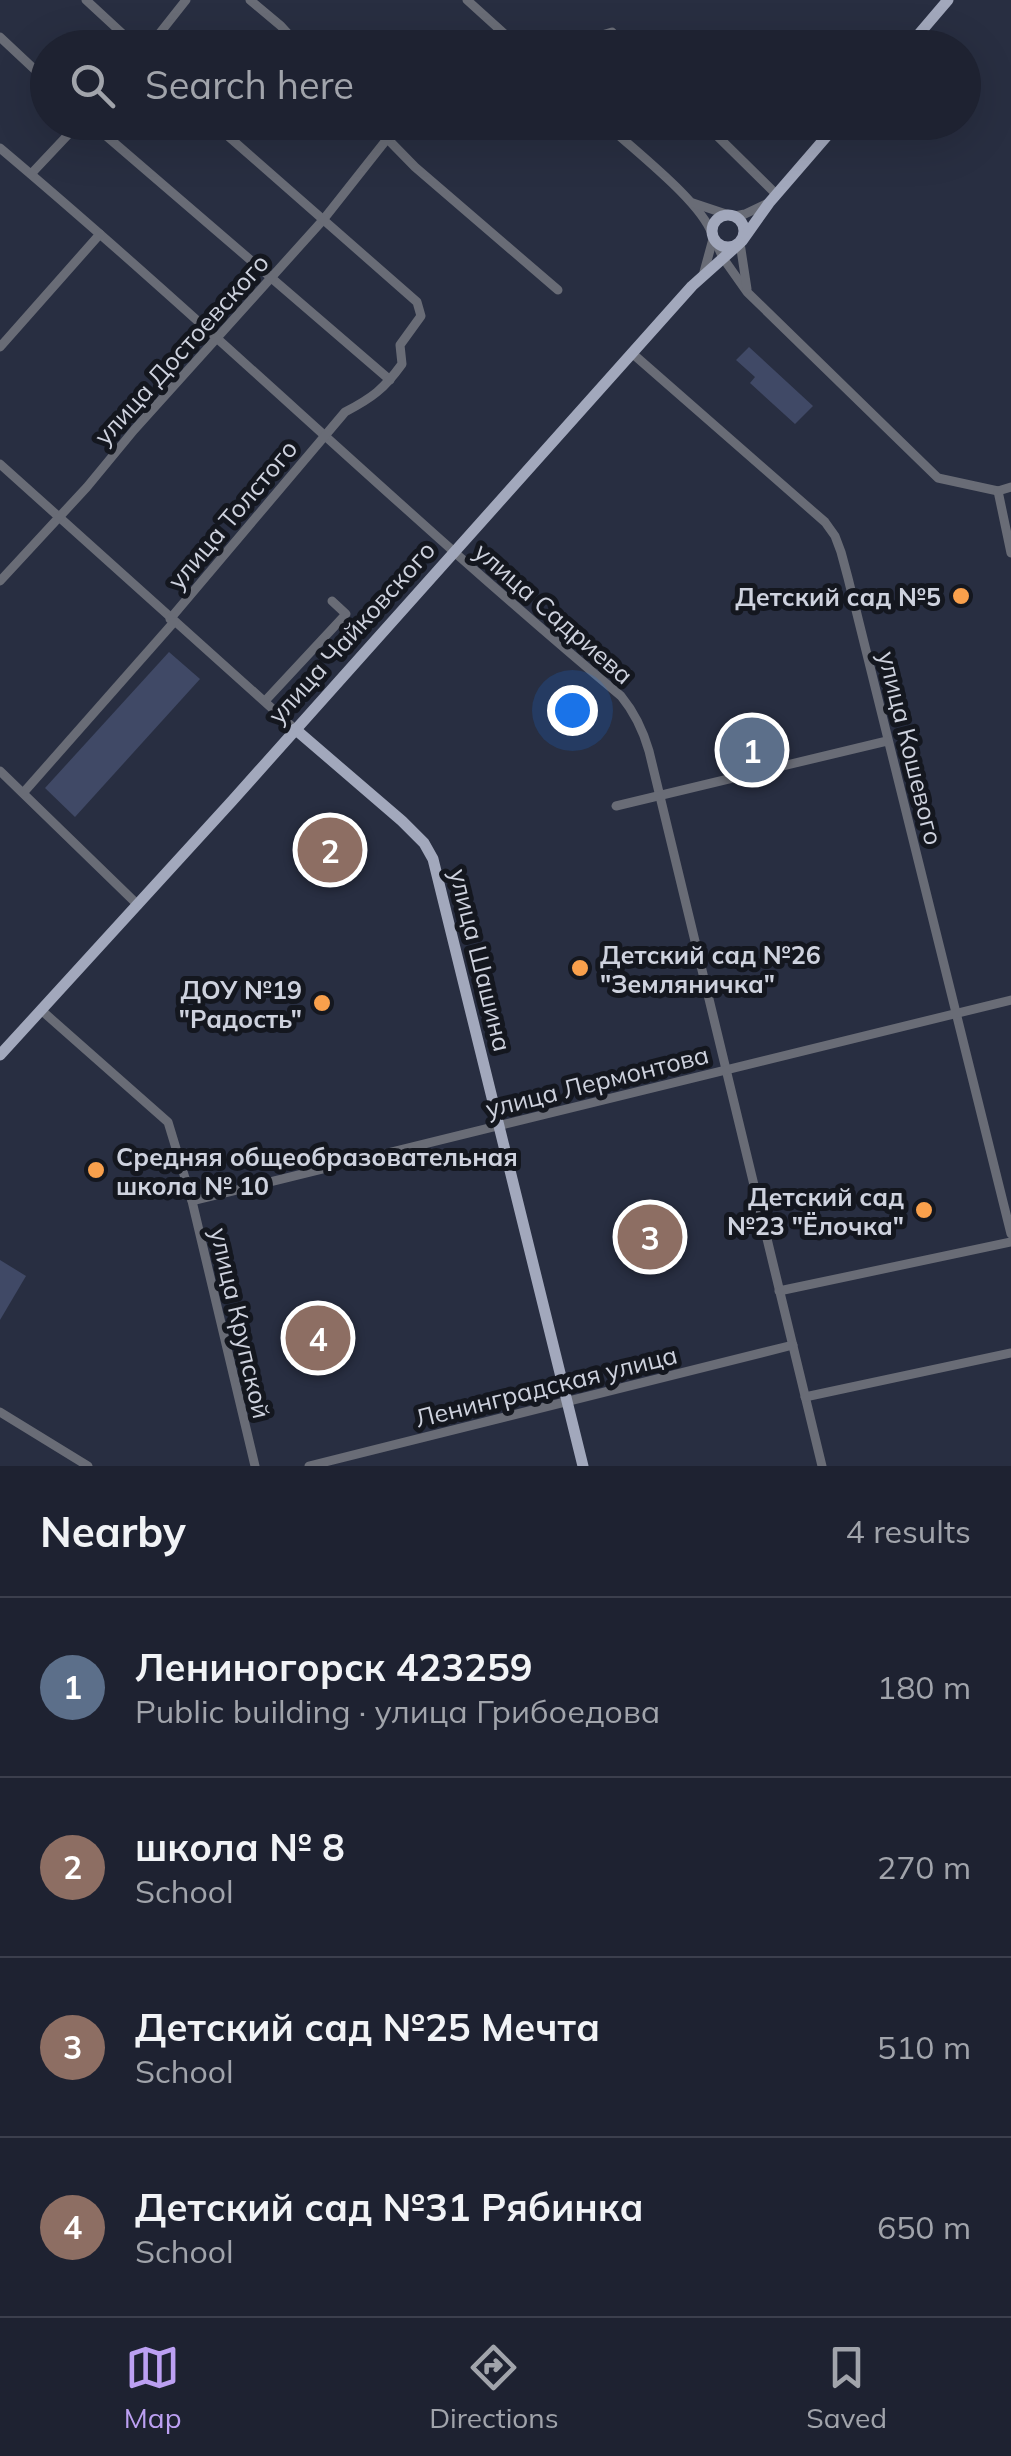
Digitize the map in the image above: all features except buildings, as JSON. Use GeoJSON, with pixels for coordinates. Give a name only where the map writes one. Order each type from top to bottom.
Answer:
{"type":"FeatureCollection","features":[{"type":"Feature","properties":{"kind":"main road"},"geometry":{"type":"LineString","coordinates":[[922,30],[948,0]]}},
{"type":"Feature","properties":{"kind":"main road","name":"улица Чайковского"},"geometry":{"type":"LineString","coordinates":[[0,1055],[703,275],[741,242],[772,198],[824,140]]}},
{"type":"Feature","properties":{"kind":"main road"},"geometry":{"type":"LineString","coordinates":[[732,215],[744,229],[741,242],[724,246],[712,235],[716,221],[732,215]]}},
{"type":"Feature","properties":{"kind":"main road","name":"улица Шашина"},"geometry":{"type":"LineString","coordinates":[[295,729],[424,842],[433,859],[583,1466]]}},
{"type":"Feature","properties":{"kind":"street"},"geometry":{"type":"LineString","coordinates":[[86,0],[118,30]]}},
{"type":"Feature","properties":{"kind":"street"},"geometry":{"type":"LineString","coordinates":[[162,30],[186,0]]}},
{"type":"Feature","properties":{"kind":"street"},"geometry":{"type":"LineString","coordinates":[[250,0],[285,30]]}},
{"type":"Feature","properties":{"kind":"street"},"geometry":{"type":"LineString","coordinates":[[467,0],[500,30]]}},
{"type":"Feature","properties":{"kind":"street"},"geometry":{"type":"LineString","coordinates":[[0,37],[30,65]]}},
{"type":"Feature","properties":{"kind":"street"},"geometry":{"type":"LineString","coordinates":[[32,174],[63,140]]}},
{"type":"Feature","properties":{"kind":"street"},"geometry":{"type":"LineString","coordinates":[[111,140],[390,380],[402,364],[400,345],[421,316],[417,302],[232,140]]}},
{"type":"Feature","properties":{"kind":"street","name":"улица Достоевского"},"geometry":{"type":"LineString","coordinates":[[0,581],[323,220],[386,140]]}},
{"type":"Feature","properties":{"kind":"street"},"geometry":{"type":"LineString","coordinates":[[388,140],[558,290]]}},
{"type":"Feature","properties":{"kind":"street"},"geometry":{"type":"LineString","coordinates":[[624,140],[706,219],[723,258],[747,292],[938,478],[998,490],[1011,488]]}},
{"type":"Feature","properties":{"kind":"street"},"geometry":{"type":"LineString","coordinates":[[691,202],[732,215],[745,214],[772,198],[720,140]]}},
{"type":"Feature","properties":{"kind":"street","name":"улица Садриева"},"geometry":{"type":"LineString","coordinates":[[0,148],[632,710],[644,734],[822,1466]]}},
{"type":"Feature","properties":{"kind":"street"},"geometry":{"type":"LineString","coordinates":[[0,347],[100,234]]}},
{"type":"Feature","properties":{"kind":"street"},"geometry":{"type":"LineString","coordinates":[[703,275],[712,235]]}},
{"type":"Feature","properties":{"kind":"street"},"geometry":{"type":"LineString","coordinates":[[741,242],[747,292]]}},
{"type":"Feature","properties":{"kind":"street","name":"улица Кошевого"},"geometry":{"type":"LineString","coordinates":[[633,354],[825,522],[835,536],[1011,1234]]}},
{"type":"Feature","properties":{"kind":"street","name":"улица Толстого"},"geometry":{"type":"LineString","coordinates":[[24,792],[346,412],[370,399],[390,380]]}},
{"type":"Feature","properties":{"kind":"street","name":"улица Шашина"},"geometry":{"type":"LineString","coordinates":[[0,464],[295,729]]}},
{"type":"Feature","properties":{"kind":"street"},"geometry":{"type":"LineString","coordinates":[[998,490],[1011,553]]}},
{"type":"Feature","properties":{"kind":"street"},"geometry":{"type":"LineString","coordinates":[[265,701],[346,614],[332,601]]}},
{"type":"Feature","properties":{"kind":"street"},"geometry":{"type":"LineString","coordinates":[[616,806],[887,741]]}},
{"type":"Feature","properties":{"kind":"street"},"geometry":{"type":"LineString","coordinates":[[0,771],[138,905]]}},
{"type":"Feature","properties":{"kind":"street","name":"улица Лермонтова"},"geometry":{"type":"LineString","coordinates":[[192,1201],[1011,1000]]}},
{"type":"Feature","properties":{"kind":"street","name":"улица Крупской"},"geometry":{"type":"LineString","coordinates":[[41,1010],[168,1122],[192,1201],[255,1466]]}},
{"type":"Feature","properties":{"kind":"street"},"geometry":{"type":"LineString","coordinates":[[780,1290],[1011,1242]]}},
{"type":"Feature","properties":{"kind":"street","name":"Ленинградская улица"},"geometry":{"type":"LineString","coordinates":[[309,1466],[793,1345]]}},
{"type":"Feature","properties":{"kind":"street"},"geometry":{"type":"LineString","coordinates":[[806,1397],[1011,1353]]}},
{"type":"Feature","properties":{"kind":"street"},"geometry":{"type":"LineString","coordinates":[[0,1412],[88,1466]]}},
{"type":"Feature","properties":{"kind":"shaded area"},"geometry":{"type":"Polygon","coordinates":[[[749,347],[813,406],[795,424],[750,383],[755,377],[736,360],[749,347]]]}},
{"type":"Feature","properties":{"kind":"shaded area"},"geometry":{"type":"Polygon","coordinates":[[[169,652],[200,679],[75,817],[45,788],[169,652]]]}},
{"type":"Feature","properties":{"kind":"shaded area"},"geometry":{"type":"Polygon","coordinates":[[[0,1260],[26,1276],[0,1320],[0,1260]]]}},
{"type":"Feature","properties":{"kind":"place","name":"Детский сад №5"},"geometry":{"type":"Point","coordinates":[961,596]}},
{"type":"Feature","properties":{"kind":"place","name":"Лениногорск 423259"},"geometry":{"type":"Point","coordinates":[752,750]}},
{"type":"Feature","properties":{"kind":"place","name":"школа № 8"},"geometry":{"type":"Point","coordinates":[330,850]}},
{"type":"Feature","properties":{"kind":"place","name":"Детский сад №26 \"Земляничка\""},"geometry":{"type":"Point","coordinates":[580,968]}},
{"type":"Feature","properties":{"kind":"place","name":"ДОУ №19 \"Радость\""},"geometry":{"type":"Point","coordinates":[322,1003]}},
{"type":"Feature","properties":{"kind":"place","name":"Средняя общеобразовательная школа № 10"},"geometry":{"type":"Point","coordinates":[96,1170]}},
{"type":"Feature","properties":{"kind":"place","name":"Детский сад №23 \"Ёлочка\""},"geometry":{"type":"Point","coordinates":[924,1210]}},
{"type":"Feature","properties":{"kind":"place","name":"Детский сад №25 Мечта"},"geometry":{"type":"Point","coordinates":[650,1237]}},
{"type":"Feature","properties":{"kind":"place","name":"Детский сад №31 Рябинка"},"geometry":{"type":"Point","coordinates":[318,1338]}}]}
